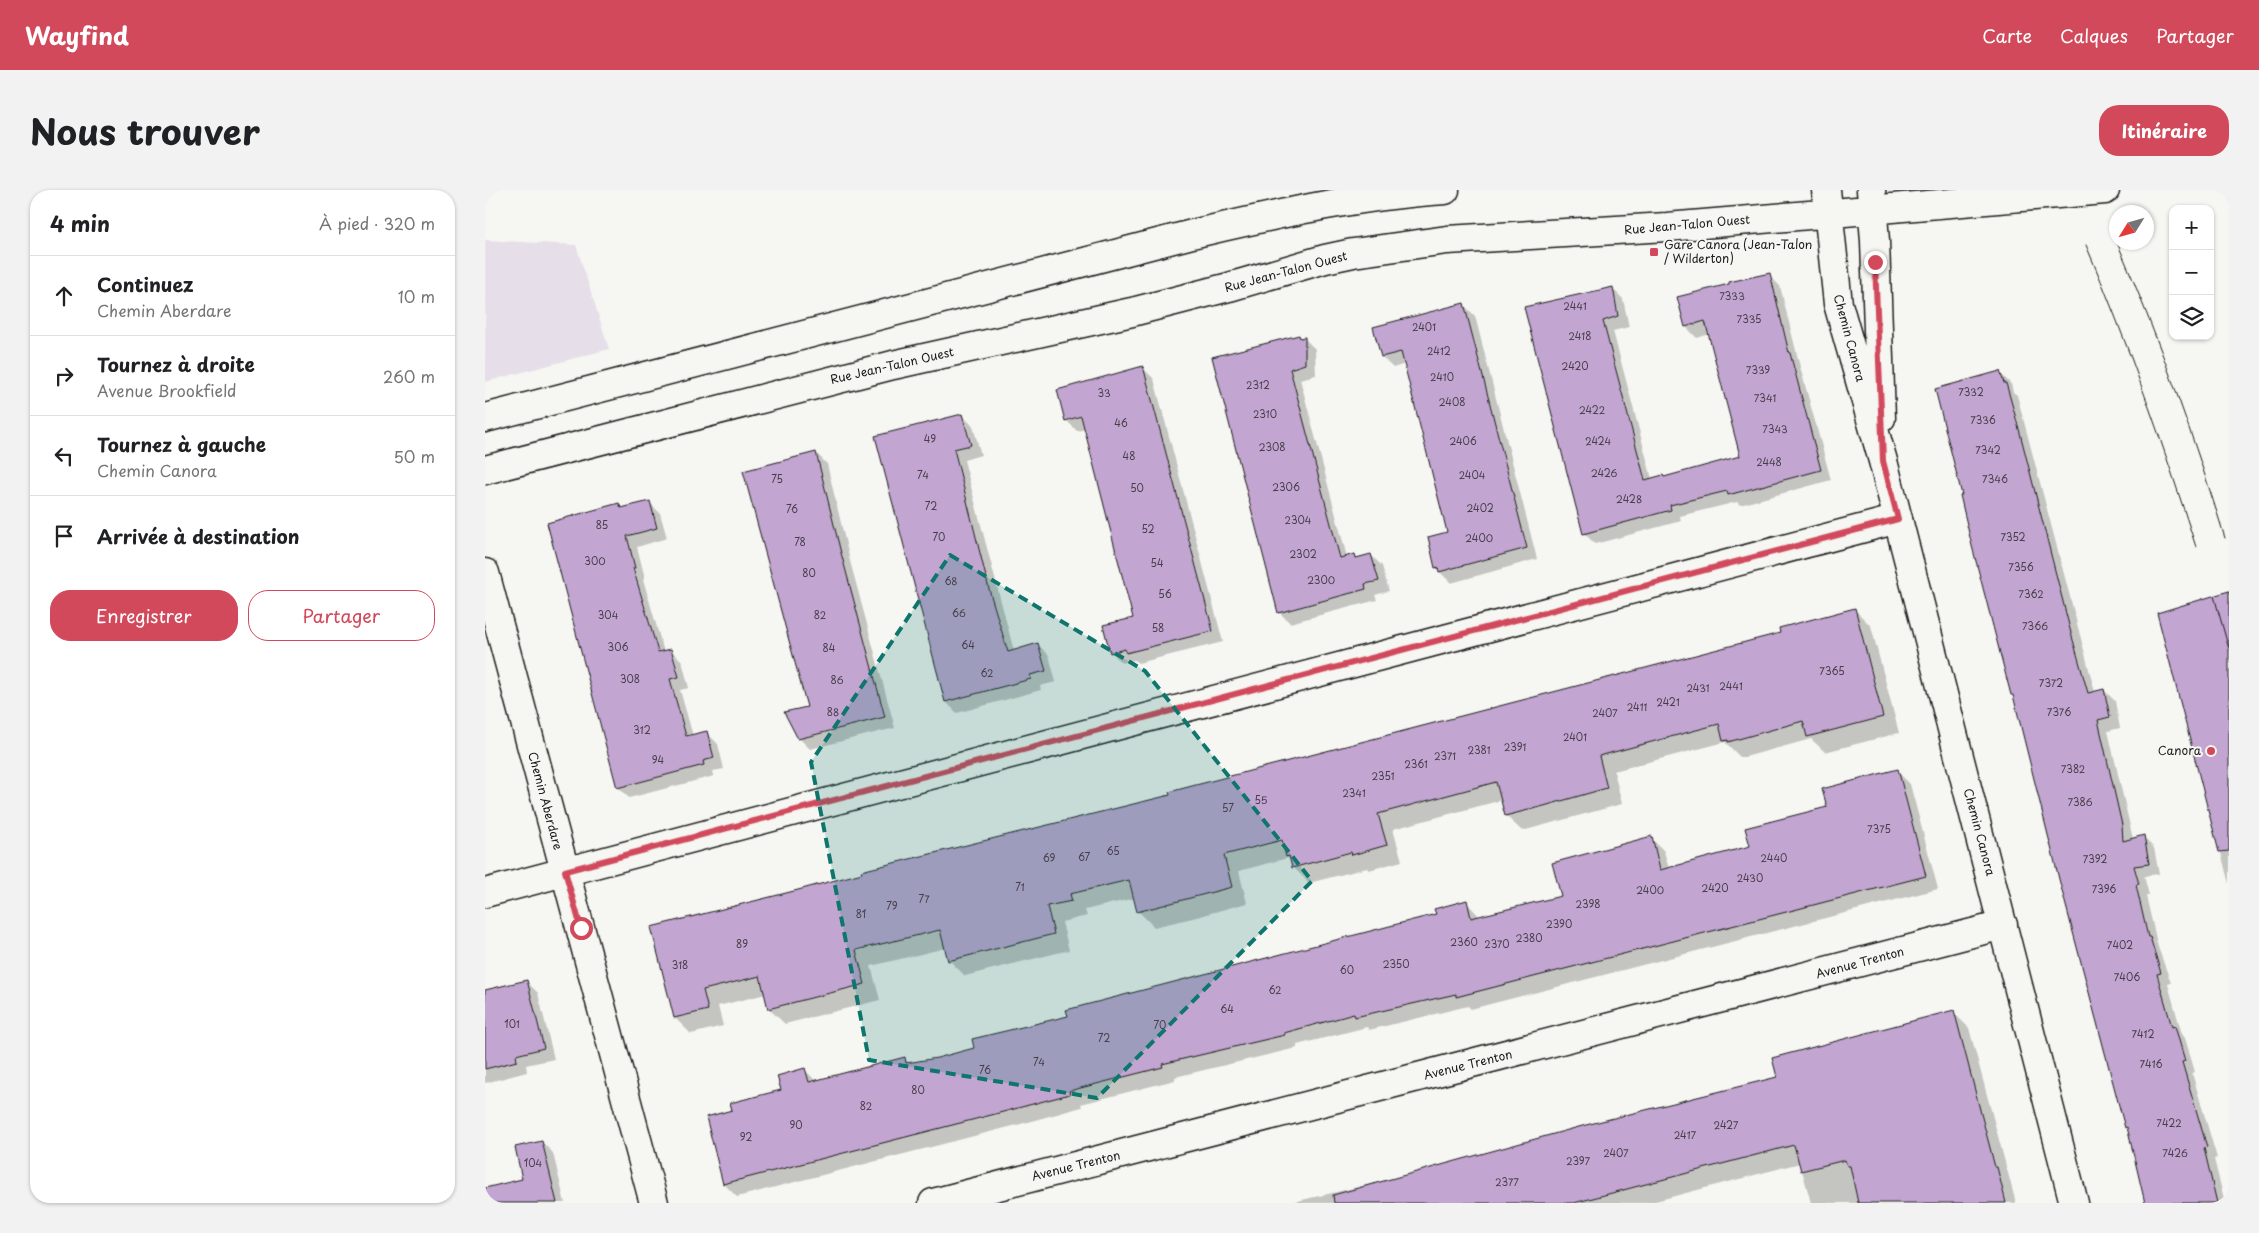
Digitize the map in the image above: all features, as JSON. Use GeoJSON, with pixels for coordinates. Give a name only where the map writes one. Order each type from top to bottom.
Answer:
{"type":"FeatureCollection","features":[{"type":"Feature","properties":{"kind":"street"},"geometry":{"type":"LineString","coordinates":[[485,418],[1196,233],[1341,202],[1393,194],[1445,190]]}},
{"type":"Feature","properties":{"kind":"street","name":"Rue Jean-Talon Ouest"},"geometry":{"type":"LineString","coordinates":[[485,470],[893,365],[1149,308],[1335,257],[1447,240],[1667,227],[1826,201],[2105,190]]}},
{"type":"Feature","properties":{"kind":"street","name":"Chemin Canora"},"geometry":{"type":"LineString","coordinates":[[1871,200],[1883,461]]}},
{"type":"Feature","properties":{"kind":"street","name":"Chemin Canora"},"geometry":{"type":"LineString","coordinates":[[1826,201],[1838,304],[1883,461],[2074,1203]]}},
{"type":"Feature","properties":{"kind":"street"},"geometry":{"type":"LineString","coordinates":[[485,893],[1898,519]]}},
{"type":"Feature","properties":{"kind":"street","name":"Chemin Aberdare"},"geometry":{"type":"LineString","coordinates":[[485,573],[654,1203]]}},
{"type":"Feature","properties":{"kind":"street","name":"Avenue Trenton"},"geometry":{"type":"LineString","coordinates":[[933,1203],[2003,925]]}},
{"type":"Feature","properties":{"kind":"highlighted area"},"geometry":{"type":"Polygon","coordinates":[[[950,555],[1145,671],[1312,881],[1097,1098],[869,1060],[811,762],[950,555]]]}},
{"type":"Feature","properties":{"kind":"shaded area"},"geometry":{"type":"Polygon","coordinates":[[[485,240],[576,245],[609,349],[485,382],[485,240]]]}},
{"type":"Feature","properties":{"kind":"building"},"geometry":{"type":"Polygon","coordinates":[[[1770,273],[1789,353],[1821,470],[1728,495],[1727,491],[1670,505],[1671,510],[1583,534],[1524,307],[1613,287],[1618,316],[1603,321],[1645,480],[1663,475],[1664,477],[1740,456],[1705,321],[1685,327],[1677,297],[1729,284],[1729,282],[1770,273]]]}},
{"type":"Feature","properties":{"kind":"building"},"geometry":{"type":"Polygon","coordinates":[[[1464,303],[1527,548],[1439,572],[1438,567],[1435,568],[1428,537],[1447,532],[1401,352],[1381,357],[1373,327],[1464,303]]]}},
{"type":"Feature","properties":{"kind":"building"},"geometry":{"type":"Polygon","coordinates":[[[1299,335],[1300,338],[1305,337],[1305,364],[1290,369],[1340,558],[1355,554],[1356,558],[1371,554],[1379,581],[1365,584],[1366,589],[1278,613],[1212,357],[1299,335]]]}},
{"type":"Feature","properties":{"kind":"building"},"geometry":{"type":"Polygon","coordinates":[[[1143,366],[1213,631],[1126,653],[1125,649],[1110,653],[1103,625],[1133,618],[1081,416],[1065,421],[1057,390],[1143,366]]]}},
{"type":"Feature","properties":{"kind":"building"},"geometry":{"type":"Polygon","coordinates":[[[2000,371],[2004,383],[2006,383],[2019,429],[2088,693],[2104,689],[2110,717],[2098,720],[2122,825],[2123,841],[2144,835],[2149,864],[2134,866],[2139,884],[2136,885],[2148,937],[2150,937],[2161,973],[2157,974],[2172,1027],[2175,1026],[2185,1061],[2182,1062],[2207,1147],[2204,1148],[2217,1203],[2145,1203],[2127,1127],[2125,1128],[2061,887],[2013,695],[2011,695],[1972,546],[1960,495],[1962,495],[1935,389],[2000,371]]]}},
{"type":"Feature","properties":{"kind":"building"},"geometry":{"type":"Polygon","coordinates":[[[962,414],[971,445],[954,449],[989,589],[1008,652],[1038,643],[1046,671],[1030,675],[1031,679],[945,702],[875,436],[962,414]]]}},
{"type":"Feature","properties":{"kind":"building"},"geometry":{"type":"Polygon","coordinates":[[[816,452],[885,717],[798,739],[784,712],[807,707],[743,471],[816,452]]]}},
{"type":"Feature","properties":{"kind":"building"},"geometry":{"type":"Polygon","coordinates":[[[650,501],[657,528],[627,536],[635,568],[633,568],[658,652],[671,649],[679,677],[670,679],[686,736],[707,731],[714,758],[703,761],[704,765],[617,788],[547,523],[619,503],[621,508],[650,501]]]}},
{"type":"Feature","properties":{"kind":"building","name":"Canora"},"geometry":{"type":"Polygon","coordinates":[[[2229,591],[2229,851],[2219,852],[2157,613],[2229,591]]]}},
{"type":"Feature","properties":{"kind":"building"},"geometry":{"type":"Polygon","coordinates":[[[1855,608],[1883,717],[1807,737],[1803,721],[1728,742],[1728,740],[1723,741],[1719,724],[1599,756],[1607,788],[1544,806],[1505,816],[1496,782],[1378,814],[1387,845],[1352,855],[1351,852],[1292,868],[1289,856],[1286,857],[1282,840],[1224,855],[1232,887],[1137,912],[1129,880],[1070,894],[1072,901],[1047,906],[1054,934],[948,961],[940,930],[856,950],[865,984],[768,1009],[760,976],[703,990],[708,1010],[674,1018],[651,927],[862,873],[861,871],[1170,795],[1169,792],[1780,633],[1779,628],[1855,608]]]}},
{"type":"Feature","properties":{"kind":"building"},"geometry":{"type":"Polygon","coordinates":[[[1898,769],[1926,876],[1456,997],[1456,994],[1355,1017],[1354,1014],[1284,1033],[1285,1035],[1162,1064],[1163,1067],[1069,1091],[1070,1094],[723,1184],[706,1117],[732,1110],[730,1103],[781,1090],[777,1076],[805,1068],[809,1082],[905,1057],[906,1063],[937,1058],[974,1048],[972,1039],[1068,1016],[1066,1010],[1436,914],[1434,909],[1467,900],[1471,918],[1561,896],[1552,863],[1652,836],[1660,870],[1750,846],[1745,828],[1827,807],[1822,789],[1898,769]]]}},
{"type":"Feature","properties":{"kind":"building"},"geometry":{"type":"Polygon","coordinates":[[[527,980],[544,1048],[516,1055],[517,1061],[485,1069],[485,990],[527,980]]]}},
{"type":"Feature","properties":{"kind":"building"},"geometry":{"type":"Polygon","coordinates":[[[1954,1010],[2006,1203],[1858,1203],[1850,1166],[1847,1166],[1845,1160],[1801,1171],[1794,1145],[1574,1203],[1334,1203],[1333,1195],[1586,1125],[1777,1077],[1772,1058],[1954,1010]]]}},
{"type":"Feature","properties":{"kind":"building"},"geometry":{"type":"Polygon","coordinates":[[[542,1141],[557,1203],[485,1203],[485,1188],[522,1179],[515,1147],[542,1141]]]}},
{"type":"Feature","properties":{"kind":"tram line"},"geometry":{"type":"LineString","coordinates":[[2086,245],[2144,394],[2196,547]]}},
{"type":"Feature","properties":{"kind":"tram line"},"geometry":{"type":"LineString","coordinates":[[2120,250],[2175,389],[2225,538]]}},
{"type":"Feature","properties":{"kind":"tram line"},"geometry":{"type":"LineString","coordinates":[[2214,596],[2229,649]]}},
{"type":"Feature","properties":{"kind":"place","name":"Gare Canora (Jean-Talon / Wilderton)"},"geometry":{"type":"Point","coordinates":[1654,252]}},
{"type":"Feature","properties":{"kind":"place","name":"Canora"},"geometry":{"type":"Point","coordinates":[2211,751]}},
{"type":"Feature","properties":{"kind":"route"},"geometry":{"type":"LineString","coordinates":[[581,928],[565,871],[1898,519],[1883,461],[1875,262]]}}]}
